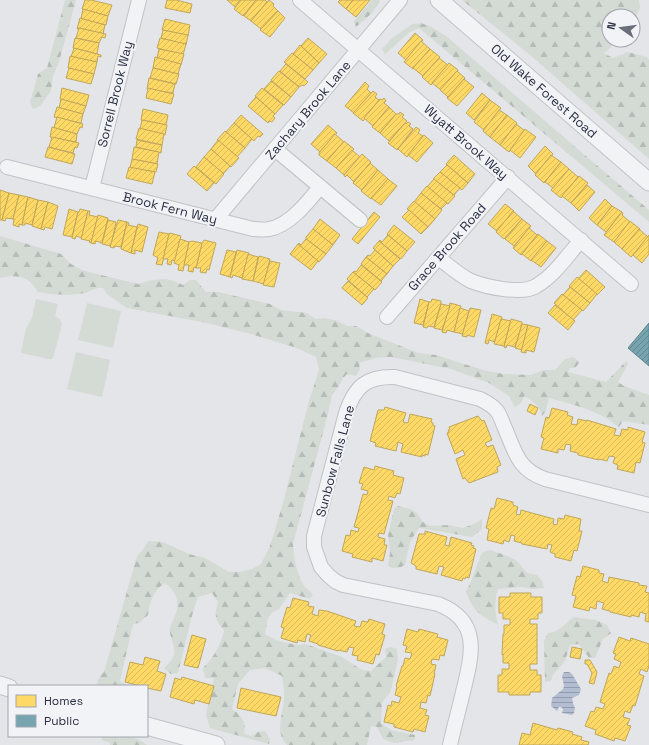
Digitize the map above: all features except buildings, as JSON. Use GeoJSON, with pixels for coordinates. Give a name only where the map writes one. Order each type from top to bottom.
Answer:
{"type":"FeatureCollection","features":[{"type":"Feature","properties":{"kind":"street","name":"Sorrell Brook Way"},"geometry":{"type":"LineString","coordinates":[[92,188],[138,0]]}},
{"type":"Feature","properties":{"kind":"street","name":"Wyatt Brook Way"},"geometry":{"type":"LineString","coordinates":[[300,0],[631,284]]}},
{"type":"Feature","properties":{"kind":"street","name":"Zachary Brook Lane"},"geometry":{"type":"LineString","coordinates":[[215,220],[400,0]]}},
{"type":"Feature","properties":{"kind":"street","name":"Old Wake Forest Road"},"geometry":{"type":"LineString","coordinates":[[439,0],[649,182]]}},
{"type":"Feature","properties":{"kind":"street"},"geometry":{"type":"LineString","coordinates":[[275,149],[360,220]]}},
{"type":"Feature","properties":{"kind":"street","name":"Brook Fern Way"},"geometry":{"type":"LineString","coordinates":[[7,167],[253,229],[270,229],[288,221],[303,208],[320,187]]}},
{"type":"Feature","properties":{"kind":"street","name":"Grace Brook Road"},"geometry":{"type":"LineString","coordinates":[[387,317],[508,177]]}},
{"type":"Feature","properties":{"kind":"street"},"geometry":{"type":"LineString","coordinates":[[439,258],[456,272],[471,281],[489,286],[522,290],[535,288],[546,280],[581,240]]}},
{"type":"Feature","properties":{"kind":"street","name":"Sunbow Falls Lane"},"geometry":{"type":"LineString","coordinates":[[450,745],[471,660],[470,635],[466,624],[449,608],[438,604],[343,585],[328,575],[322,567],[314,548],[314,536],[346,413],[356,392],[363,384],[372,379],[395,377],[480,399],[489,404],[498,412],[520,462],[534,476],[649,505]]}},
{"type":"Feature","properties":{"kind":"street"},"geometry":{"type":"LineString","coordinates":[[148,726],[216,745]]}},
{"type":"Feature","properties":{"kind":"green space"},"geometry":{"type":"Polygon","coordinates":[[[65,0],[76,0],[59,62],[53,76],[51,91],[40,106],[33,109],[30,102],[38,74],[47,68],[65,0]]]}},
{"type":"Feature","properties":{"kind":"green space"},"geometry":{"type":"Polygon","coordinates":[[[372,0],[380,0],[372,13],[356,27],[354,21],[372,0]]]}},
{"type":"Feature","properties":{"kind":"green space"},"geometry":{"type":"Polygon","coordinates":[[[462,0],[639,0],[640,8],[601,8],[601,48],[610,48],[604,53],[613,58],[628,52],[647,57],[649,60],[649,159],[530,55],[462,0]]]}},
{"type":"Feature","properties":{"kind":"green space"},"geometry":{"type":"Polygon","coordinates":[[[421,23],[430,26],[446,36],[649,210],[649,222],[419,28],[410,32],[385,54],[382,49],[391,39],[412,24],[421,23]]]}},
{"type":"Feature","properties":{"kind":"green space"},"geometry":{"type":"Polygon","coordinates":[[[0,236],[61,254],[71,264],[82,270],[138,284],[152,280],[166,279],[183,285],[190,280],[196,280],[206,292],[218,292],[270,304],[281,310],[307,313],[315,319],[324,318],[338,321],[347,326],[356,326],[368,333],[418,353],[436,355],[483,370],[503,374],[531,375],[544,370],[555,370],[565,359],[573,357],[580,362],[575,368],[570,368],[568,372],[606,382],[626,361],[628,364],[618,382],[624,386],[649,395],[649,425],[623,421],[619,427],[603,416],[580,407],[549,398],[546,411],[542,416],[535,404],[524,396],[522,402],[515,407],[509,396],[489,383],[451,369],[391,357],[376,358],[359,363],[360,369],[356,376],[347,374],[332,395],[293,544],[299,575],[304,585],[313,595],[310,599],[290,593],[279,609],[272,613],[268,618],[265,634],[276,640],[296,645],[306,644],[342,657],[362,670],[371,671],[386,657],[385,649],[391,647],[397,649],[398,660],[391,690],[382,703],[381,723],[391,730],[415,735],[415,740],[394,743],[383,739],[377,727],[371,726],[367,745],[287,745],[283,739],[280,727],[284,701],[282,676],[265,668],[250,670],[238,684],[232,709],[244,722],[244,733],[251,736],[258,732],[265,731],[270,739],[269,744],[210,728],[206,715],[214,678],[205,678],[203,668],[216,651],[221,642],[224,631],[216,618],[218,602],[212,593],[198,597],[178,673],[171,674],[164,668],[174,656],[174,646],[170,630],[177,608],[177,599],[165,583],[155,593],[148,615],[139,623],[133,624],[120,681],[126,685],[97,685],[98,680],[104,672],[137,556],[148,541],[163,542],[189,554],[205,558],[229,572],[239,572],[252,569],[261,564],[270,546],[283,503],[309,401],[319,370],[316,357],[297,348],[251,334],[207,323],[127,308],[107,294],[103,288],[94,289],[79,294],[56,294],[38,292],[31,282],[17,276],[0,278],[0,236]]]}},
{"type":"Feature","properties":{"kind":"green space"},"geometry":{"type":"Polygon","coordinates":[[[36,299],[58,304],[55,316],[60,319],[62,324],[52,359],[21,353],[26,328],[32,318],[36,299]]]}},
{"type":"Feature","properties":{"kind":"green space"},"geometry":{"type":"Polygon","coordinates":[[[87,303],[121,311],[113,348],[78,340],[87,303]]]}},
{"type":"Feature","properties":{"kind":"green space"},"geometry":{"type":"Polygon","coordinates":[[[76,352],[110,360],[102,397],[67,389],[76,352]]]}},
{"type":"Feature","properties":{"kind":"green space"},"geometry":{"type":"Polygon","coordinates":[[[398,506],[410,509],[417,513],[423,522],[430,526],[449,525],[463,528],[482,519],[482,529],[472,537],[419,528],[410,542],[405,565],[399,568],[393,568],[388,566],[390,553],[388,535],[394,509],[398,506]]]}},
{"type":"Feature","properties":{"kind":"green space"},"geometry":{"type":"Polygon","coordinates":[[[490,550],[516,560],[527,573],[537,575],[542,581],[544,588],[533,589],[521,587],[498,589],[495,607],[498,625],[475,609],[466,592],[483,552],[490,550]]]}},
{"type":"Feature","properties":{"kind":"green space"},"geometry":{"type":"Polygon","coordinates":[[[574,617],[596,620],[607,625],[611,633],[603,639],[595,658],[589,658],[579,644],[570,645],[565,661],[553,675],[551,681],[545,682],[544,641],[548,633],[556,631],[574,617]]]}},
{"type":"Feature","properties":{"kind":"green space"},"geometry":{"type":"Polygon","coordinates":[[[102,737],[132,737],[147,745],[110,745],[110,743],[101,740],[102,737]]]}},
{"type":"Feature","properties":{"kind":"water"},"geometry":{"type":"Polygon","coordinates":[[[564,672],[569,672],[572,674],[581,689],[579,695],[572,698],[575,708],[572,715],[562,713],[563,709],[561,707],[559,707],[557,711],[551,706],[552,698],[563,689],[564,686],[562,676],[564,672]]]}}]}
